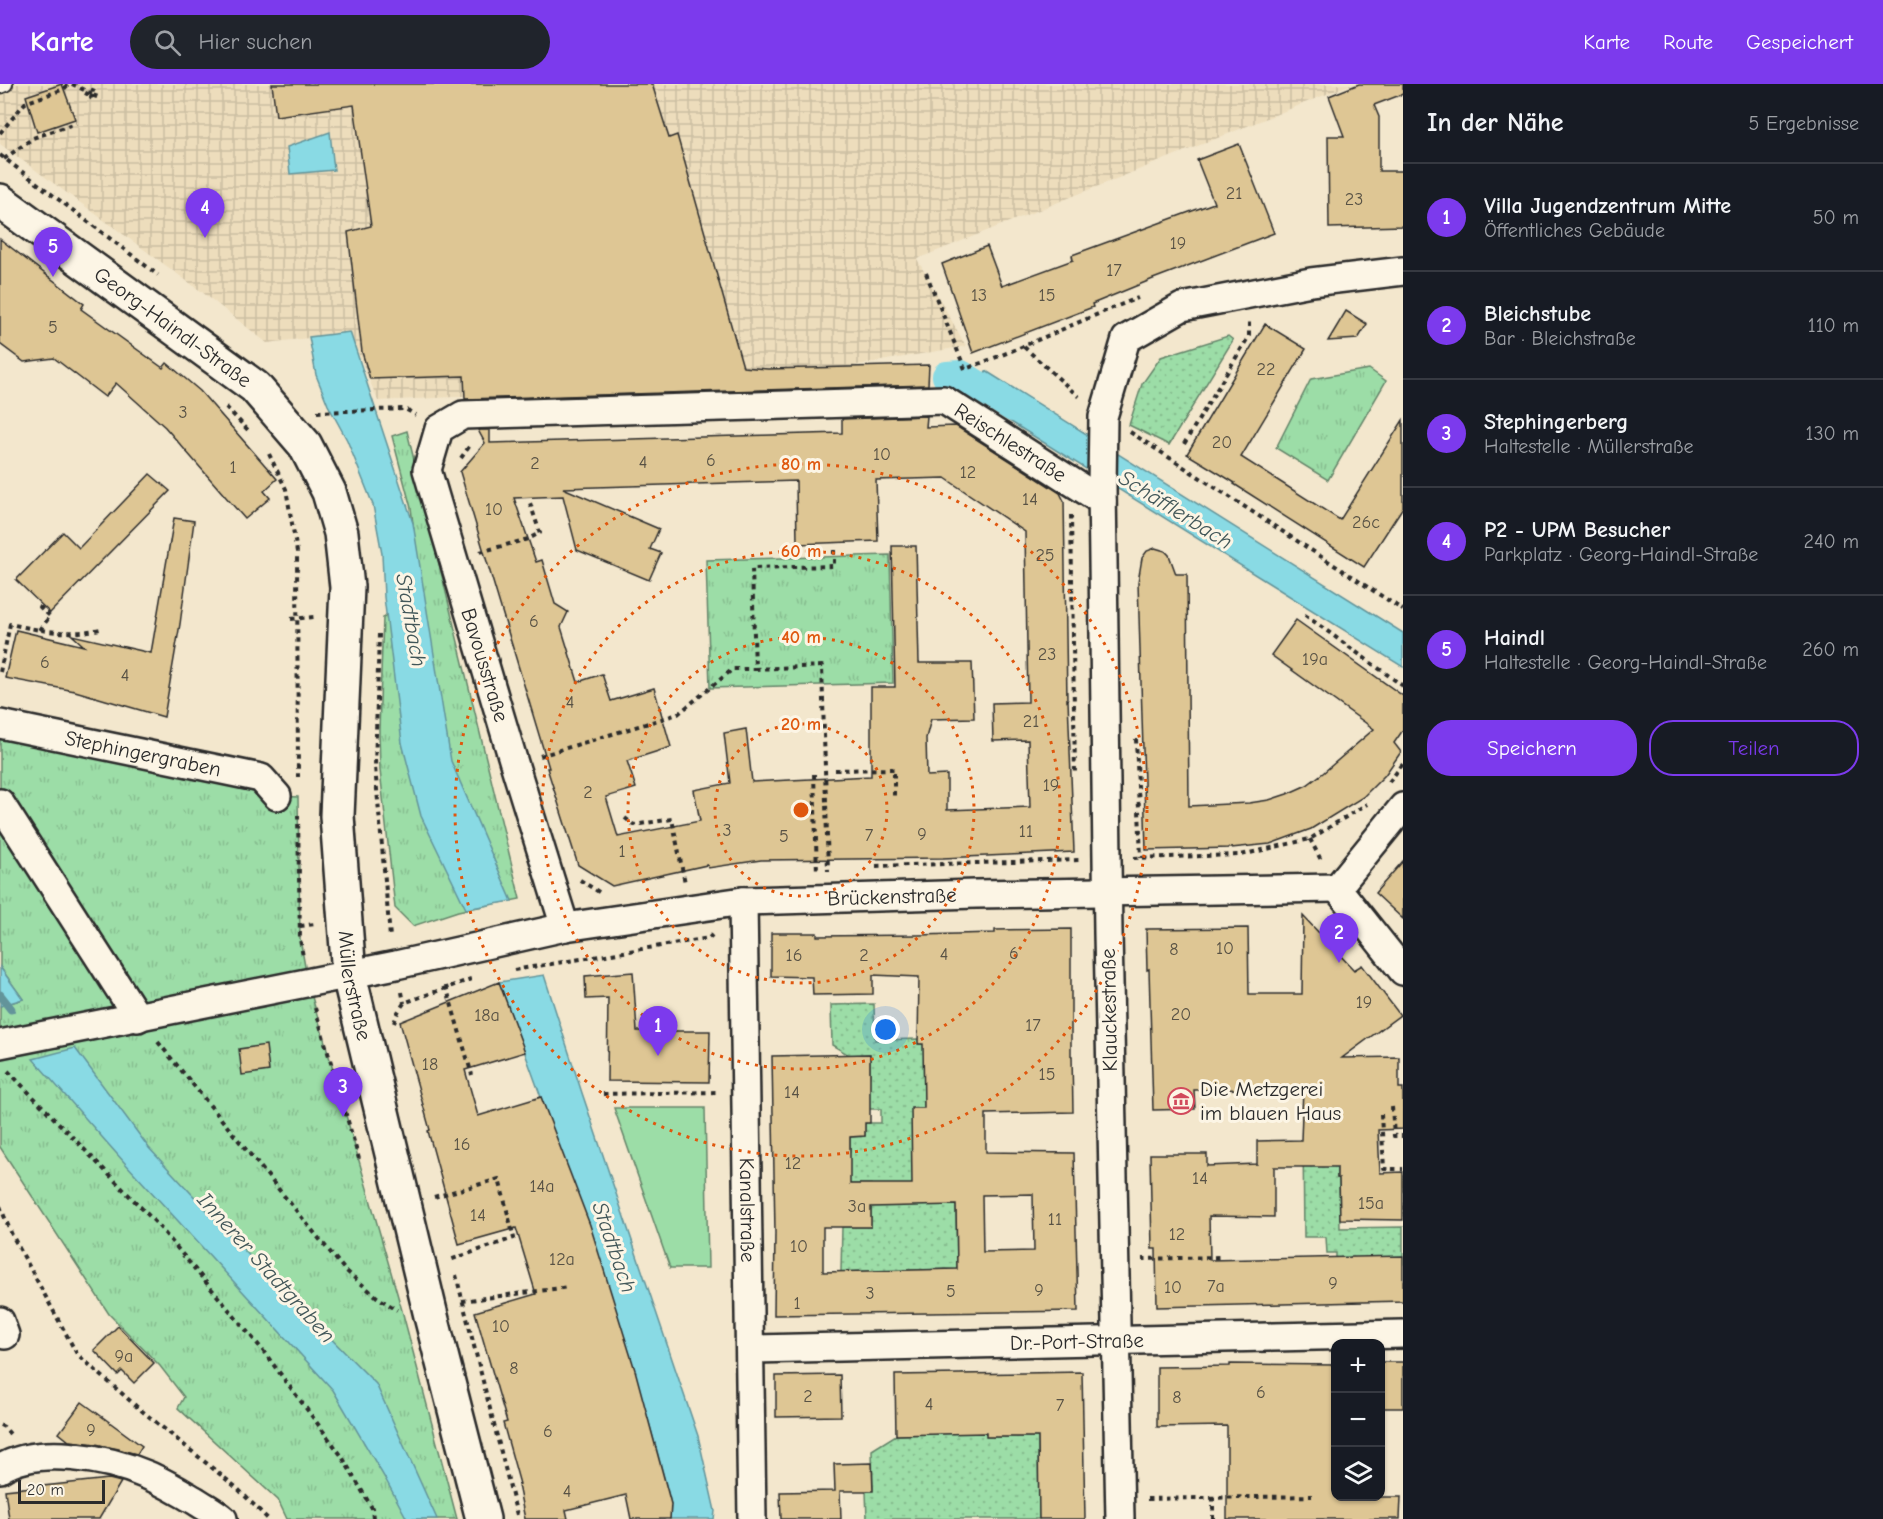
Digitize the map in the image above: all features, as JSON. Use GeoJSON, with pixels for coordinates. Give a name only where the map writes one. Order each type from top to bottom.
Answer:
{"type":"FeatureCollection","features":[{"type":"Feature","properties":{"kind":"street","name":"Georg-Haindl-Straße"},"geometry":{"type":"LineString","coordinates":[[0,201],[255,387],[313,433]]}},
{"type":"Feature","properties":{"kind":"street","name":"Reischlestraße"},"geometry":{"type":"LineString","coordinates":[[470,426],[944,400],[1095,492],[1103,417],[1126,339],[1182,308],[1311,282],[1403,272]]}},
{"type":"Feature","properties":{"kind":"street","name":"Bavousstraße"},"geometry":{"type":"LineString","coordinates":[[470,426],[439,429],[427,470],[565,927]]}},
{"type":"Feature","properties":{"kind":"street","name":"Müllerstraße"},"geometry":{"type":"LineString","coordinates":[[313,433],[340,533],[347,587],[337,816],[349,975],[420,1269],[416,1311],[483,1519]]}},
{"type":"Feature","properties":{"kind":"street","name":"Klauckestraße"},"geometry":{"type":"LineString","coordinates":[[1095,492],[1107,892],[1119,1509]]}},
{"type":"Feature","properties":{"kind":"street","name":"Stephingergraben"},"geometry":{"type":"LineString","coordinates":[[0,724],[261,778],[291,797]]}},
{"type":"Feature","properties":{"kind":"street"},"geometry":{"type":"LineString","coordinates":[[1392,799],[1337,888],[1403,971]]}},
{"type":"Feature","properties":{"kind":"street"},"geometry":{"type":"LineString","coordinates":[[0,803],[138,1018]]}},
{"type":"Feature","properties":{"kind":"street","name":"Brückenstraße"},"geometry":{"type":"LineString","coordinates":[[3,1057],[138,1018],[396,965],[565,927],[743,901],[1337,888]]}},
{"type":"Feature","properties":{"kind":"street","name":"Kanalstraße"},"geometry":{"type":"LineString","coordinates":[[743,901],[752,1519]]}},
{"type":"Feature","properties":{"kind":"street","name":"Dr.-Port-Straße"},"geometry":{"type":"LineString","coordinates":[[750,1348],[1403,1334]]}},
{"type":"Feature","properties":{"kind":"street"},"geometry":{"type":"LineString","coordinates":[[0,1469],[9,1463],[53,1457],[109,1462],[148,1475],[223,1519]]}},
{"type":"Feature","properties":{"kind":"lane"},"geometry":{"type":"LineString","coordinates":[[0,86],[5,84]]}},
{"type":"Feature","properties":{"kind":"path"},"geometry":{"type":"LineString","coordinates":[[0,133],[25,103],[64,89],[70,84],[93,94],[91,98],[94,100],[97,92],[90,89],[87,94],[86,93]]}},
{"type":"Feature","properties":{"kind":"path"},"geometry":{"type":"LineString","coordinates":[[4,159],[33,138],[76,123]]}},
{"type":"Feature","properties":{"kind":"path"},"geometry":{"type":"LineString","coordinates":[[0,155],[166,280]]}},
{"type":"Feature","properties":{"kind":"path"},"geometry":{"type":"LineString","coordinates":[[926,273],[965,369],[1024,347],[1083,319],[1143,296]]}},
{"type":"Feature","properties":{"kind":"path"},"geometry":{"type":"LineString","coordinates":[[1184,444],[1249,336],[1249,318],[1240,320]]}},
{"type":"Feature","properties":{"kind":"path"},"geometry":{"type":"LineString","coordinates":[[1024,347],[1103,417],[1122,427],[1403,610]]}},
{"type":"Feature","properties":{"kind":"path"},"geometry":{"type":"LineString","coordinates":[[223,403],[253,436]]}},
{"type":"Feature","properties":{"kind":"path"},"geometry":{"type":"LineString","coordinates":[[310,404],[313,433]]}},
{"type":"Feature","properties":{"kind":"path"},"geometry":{"type":"LineString","coordinates":[[329,411],[379,409]]}},
{"type":"Feature","properties":{"kind":"path"},"geometry":{"type":"LineString","coordinates":[[458,462],[470,426]]}},
{"type":"Feature","properties":{"kind":"path"},"geometry":{"type":"LineString","coordinates":[[268,452],[286,489],[297,552],[291,797],[300,939],[308,983]]}},
{"type":"Feature","properties":{"kind":"path"},"geometry":{"type":"LineString","coordinates":[[1075,777],[1070,518],[1073,501],[1095,492]]}},
{"type":"Feature","properties":{"kind":"path"},"geometry":{"type":"LineString","coordinates":[[453,560],[528,539],[540,533],[529,500]]}},
{"type":"Feature","properties":{"kind":"path"},"geometry":{"type":"LineString","coordinates":[[755,669],[752,568],[834,566],[834,550]]}},
{"type":"Feature","properties":{"kind":"path"},"geometry":{"type":"LineString","coordinates":[[40,630],[50,616],[40,607],[42,605]]}},
{"type":"Feature","properties":{"kind":"path"},"geometry":{"type":"LineString","coordinates":[[1305,615],[1403,686]]}},
{"type":"Feature","properties":{"kind":"path"},"geometry":{"type":"LineString","coordinates":[[0,672],[10,624],[79,634],[100,629]]}},
{"type":"Feature","properties":{"kind":"path"},"geometry":{"type":"LineString","coordinates":[[379,632],[375,767],[388,925],[404,1003]]}},
{"type":"Feature","properties":{"kind":"path"},"geometry":{"type":"LineString","coordinates":[[514,763],[678,714],[733,669],[822,666],[828,869],[824,899]]}},
{"type":"Feature","properties":{"kind":"path"},"geometry":{"type":"LineString","coordinates":[[1392,799],[1403,764]]}},
{"type":"Feature","properties":{"kind":"path"},"geometry":{"type":"LineString","coordinates":[[835,770],[894,769],[894,800]]}},
{"type":"Feature","properties":{"kind":"path"},"geometry":{"type":"LineString","coordinates":[[814,774],[817,870],[824,899]]}},
{"type":"Feature","properties":{"kind":"path"},"geometry":{"type":"LineString","coordinates":[[867,867],[1241,855],[1310,839],[1375,800]]}},
{"type":"Feature","properties":{"kind":"path"},"geometry":{"type":"LineString","coordinates":[[625,818],[634,825],[672,819],[690,909]]}},
{"type":"Feature","properties":{"kind":"path"},"geometry":{"type":"LineString","coordinates":[[1077,849],[1078,892]]}},
{"type":"Feature","properties":{"kind":"path"},"geometry":{"type":"LineString","coordinates":[[805,870],[838,869]]}},
{"type":"Feature","properties":{"kind":"path"},"geometry":{"type":"LineString","coordinates":[[578,878],[601,894],[609,894]]}},
{"type":"Feature","properties":{"kind":"path"},"geometry":{"type":"LineString","coordinates":[[675,884],[692,881]]}},
{"type":"Feature","properties":{"kind":"path"},"geometry":{"type":"LineString","coordinates":[[437,956],[472,1075]]}},
{"type":"Feature","properties":{"kind":"path"},"geometry":{"type":"LineString","coordinates":[[507,971],[541,966]]}},
{"type":"Feature","properties":{"kind":"path"},"geometry":{"type":"LineString","coordinates":[[393,1026],[404,1003],[481,976]]}},
{"type":"Feature","properties":{"kind":"path"},"geometry":{"type":"LineString","coordinates":[[138,1018],[344,1269],[377,1297],[416,1311],[462,1301],[569,1287]]}},
{"type":"Feature","properties":{"kind":"path"},"geometry":{"type":"LineString","coordinates":[[3,1057],[12,1078],[157,1224],[261,1348],[340,1455],[372,1508],[373,1519]]}},
{"type":"Feature","properties":{"kind":"path"},"geometry":{"type":"LineString","coordinates":[[603,1094],[746,1092]]}},
{"type":"Feature","properties":{"kind":"path"},"geometry":{"type":"LineString","coordinates":[[1392,1107],[1394,1136],[1403,1136]]}},
{"type":"Feature","properties":{"kind":"path"},"geometry":{"type":"LineString","coordinates":[[1381,1114],[1384,1169],[1403,1169]]}},
{"type":"Feature","properties":{"kind":"path"},"geometry":{"type":"LineString","coordinates":[[405,1206],[499,1179],[514,1238],[420,1269]]}},
{"type":"Feature","properties":{"kind":"path"},"geometry":{"type":"LineString","coordinates":[[433,1185],[439,1207]]}},
{"type":"Feature","properties":{"kind":"path"},"geometry":{"type":"LineString","coordinates":[[0,1206],[12,1235],[77,1354],[136,1406],[237,1488],[268,1519]]}},
{"type":"Feature","properties":{"kind":"path"},"geometry":{"type":"LineString","coordinates":[[449,1249],[518,1519]]}},
{"type":"Feature","properties":{"kind":"path"},"geometry":{"type":"LineString","coordinates":[[1114,1259],[1219,1257],[1219,1260]]}},
{"type":"Feature","properties":{"kind":"path"},"geometry":{"type":"LineString","coordinates":[[1119,1509],[1213,1497],[1312,1496]]}},
{"type":"Feature","properties":{"kind":"path"},"geometry":{"type":"LineString","coordinates":[[1213,1497],[1213,1519]]}},
{"type":"Feature","properties":{"kind":"shaded area"},"geometry":{"type":"Polygon","coordinates":[[[0,84],[1352,84],[917,259],[966,346],[768,381],[378,401],[350,333],[267,343],[202,292],[0,144],[0,84]]]}},
{"type":"Feature","properties":{"kind":"green space"},"geometry":{"type":"Polygon","coordinates":[[[1228,336],[1233,340],[1169,445],[1129,425],[1142,384],[1161,357],[1228,336]]]}},
{"type":"Feature","properties":{"kind":"green space"},"geometry":{"type":"Polygon","coordinates":[[[1369,369],[1386,381],[1328,480],[1276,448],[1311,379],[1369,369]]]}},
{"type":"Feature","properties":{"kind":"green space"},"geometry":{"type":"Polygon","coordinates":[[[407,431],[520,899],[458,911],[413,926],[395,908],[380,770],[379,730],[383,618],[420,579],[411,508],[392,436],[407,431]]]}},
{"type":"Feature","properties":{"kind":"green space"},"geometry":{"type":"Polygon","coordinates":[[[890,555],[893,683],[710,688],[706,560],[890,555]]]}},
{"type":"Feature","properties":{"kind":"green space"},"geometry":{"type":"Polygon","coordinates":[[[0,724],[277,796],[298,797],[300,939],[308,983],[403,1314],[457,1519],[287,1519],[278,1500],[178,1408],[184,1397],[160,1366],[109,1314],[0,1147],[0,1006],[23,999],[0,967],[0,724]]]}},
{"type":"Feature","properties":{"kind":"green space"},"geometry":{"type":"Polygon","coordinates":[[[874,1004],[875,1040],[918,1039],[919,1044],[954,1044],[954,1086],[924,1086],[924,1122],[956,1205],[957,1269],[841,1272],[842,1227],[871,1227],[871,1184],[843,1184],[841,1152],[850,1152],[850,1137],[865,1136],[865,1123],[881,1123],[881,1109],[841,1109],[870,1077],[870,1054],[849,1055],[832,1045],[831,1005],[874,1004]]]}},
{"type":"Feature","properties":{"kind":"green space"},"geometry":{"type":"Polygon","coordinates":[[[614,1108],[705,1108],[708,1268],[670,1268],[614,1108]]]}},
{"type":"Feature","properties":{"kind":"green space"},"geometry":{"type":"Polygon","coordinates":[[[1336,1116],[1340,1228],[1403,1227],[1403,1264],[1336,1264],[1336,1253],[1327,1253],[1326,1237],[1304,1237],[1303,1140],[1336,1116]]]}},
{"type":"Feature","properties":{"kind":"green space"},"geometry":{"type":"Polygon","coordinates":[[[962,1374],[986,1374],[987,1437],[1038,1437],[1039,1519],[867,1519],[866,1491],[873,1490],[872,1450],[896,1435],[964,1433],[962,1374]]]}},
{"type":"Feature","properties":{"kind":"water"},"geometry":{"type":"Polygon","coordinates":[[[330,132],[334,170],[290,174],[287,147],[330,132]]]}},
{"type":"Feature","properties":{"kind":"water","name":"Stadtbach"},"geometry":{"type":"Polygon","coordinates":[[[350,332],[413,523],[451,761],[512,901],[466,909],[421,816],[402,743],[384,597],[382,554],[373,505],[347,440],[328,405],[316,375],[309,337],[350,332]]]}},
{"type":"Feature","properties":{"kind":"water"},"geometry":{"type":"Polygon","coordinates":[[[986,371],[1403,633],[1403,667],[971,397],[986,371]]]}},
{"type":"Feature","properties":{"kind":"water"},"geometry":{"type":"Polygon","coordinates":[[[0,967],[23,999],[0,1006],[0,967]]]}},
{"type":"Feature","properties":{"kind":"water","name":"Stadtbach"},"geometry":{"type":"Polygon","coordinates":[[[544,975],[698,1436],[715,1511],[714,1519],[670,1519],[671,1504],[613,1306],[499,982],[544,975]]]}},
{"type":"Feature","properties":{"kind":"water"},"geometry":{"type":"Polygon","coordinates":[[[75,1048],[149,1148],[256,1263],[376,1384],[437,1519],[407,1519],[333,1390],[33,1059],[75,1048]]]}},
{"type":"Feature","properties":{"kind":"building"},"geometry":{"type":"Polygon","coordinates":[[[62,84],[75,119],[37,132],[26,96],[62,84]]]}},
{"type":"Feature","properties":{"kind":"building"},"geometry":{"type":"Polygon","coordinates":[[[272,84],[652,84],[669,138],[677,135],[743,367],[768,369],[929,365],[928,385],[465,399],[464,376],[370,379],[362,352],[348,232],[371,226],[354,105],[276,116],[272,84]]]}},
{"type":"Feature","properties":{"kind":"building"},"geometry":{"type":"Polygon","coordinates":[[[1359,84],[1403,84],[1403,94],[1374,105],[1379,117],[1379,171],[1403,171],[1403,226],[1329,228],[1328,136],[1344,136],[1329,96],[1359,84]]]}},
{"type":"Feature","properties":{"kind":"building"},"geometry":{"type":"Polygon","coordinates":[[[1239,144],[1274,233],[1153,279],[1092,304],[1093,307],[973,353],[942,264],[987,246],[1002,286],[1073,260],[1072,255],[1214,203],[1197,160],[1239,144]]]}},
{"type":"Feature","properties":{"kind":"building"},"geometry":{"type":"Polygon","coordinates":[[[0,239],[84,304],[81,309],[163,368],[167,363],[200,391],[277,479],[264,491],[270,498],[245,519],[165,427],[116,383],[105,397],[54,358],[24,362],[0,344],[0,239]]]}},
{"type":"Feature","properties":{"kind":"building"},"geometry":{"type":"Polygon","coordinates":[[[1346,311],[1367,324],[1358,339],[1328,341],[1346,311]]]}},
{"type":"Feature","properties":{"kind":"building"},"geometry":{"type":"Polygon","coordinates":[[[1265,324],[1306,349],[1241,457],[1340,520],[1403,420],[1403,507],[1364,567],[1187,454],[1265,324]]]}},
{"type":"Feature","properties":{"kind":"building"},"geometry":{"type":"Polygon","coordinates":[[[927,416],[926,427],[956,426],[1060,493],[1064,501],[1067,701],[1074,852],[943,858],[761,860],[708,868],[707,865],[612,886],[578,865],[460,472],[485,443],[478,430],[490,430],[490,443],[842,433],[842,419],[927,416]],[[945,478],[876,480],[878,541],[797,544],[796,481],[563,488],[659,529],[650,549],[661,553],[649,580],[577,550],[563,496],[514,498],[536,562],[542,560],[555,604],[568,612],[561,627],[578,682],[602,674],[611,701],[654,688],[671,747],[627,761],[636,788],[606,797],[618,837],[700,821],[694,790],[730,783],[724,733],[746,729],[752,782],[871,776],[871,687],[895,687],[892,546],[916,546],[919,663],[972,663],[974,718],[931,719],[926,738],[927,776],[947,775],[947,810],[1030,807],[1028,740],[993,741],[992,703],[1028,702],[1025,532],[945,478]]]}},
{"type":"Feature","properties":{"kind":"building"},"geometry":{"type":"Polygon","coordinates":[[[150,474],[170,491],[50,613],[16,580],[63,532],[79,548],[150,474]]]}},
{"type":"Feature","properties":{"kind":"building"},"geometry":{"type":"Polygon","coordinates":[[[174,518],[194,521],[164,717],[75,691],[5,678],[16,630],[84,646],[72,635],[151,653],[174,518]]]}},
{"type":"Feature","properties":{"kind":"building"},"geometry":{"type":"Polygon","coordinates":[[[1155,548],[1169,555],[1176,574],[1187,574],[1189,806],[1249,803],[1287,794],[1307,785],[1374,729],[1271,655],[1296,620],[1403,696],[1403,730],[1394,743],[1401,752],[1385,775],[1363,797],[1311,829],[1270,844],[1231,848],[1146,850],[1138,582],[1142,558],[1147,551],[1155,548]]]}},
{"type":"Feature","properties":{"kind":"building"},"geometry":{"type":"Polygon","coordinates":[[[1403,861],[1403,919],[1375,893],[1403,861]]]}},
{"type":"Feature","properties":{"kind":"building"},"geometry":{"type":"Polygon","coordinates":[[[1303,916],[1354,970],[1362,965],[1400,1015],[1342,1058],[1399,1057],[1399,1088],[1403,1088],[1403,1129],[1378,1130],[1380,1173],[1403,1172],[1403,1220],[1340,1219],[1337,1167],[1274,1167],[1274,1217],[1209,1216],[1210,1260],[1403,1256],[1403,1301],[1157,1307],[1156,1249],[1152,1249],[1150,1154],[1207,1154],[1207,1166],[1257,1164],[1257,1141],[1301,1140],[1303,1088],[1194,1090],[1195,1109],[1153,1110],[1146,929],[1248,928],[1249,994],[1302,994],[1303,916]]]}},
{"type":"Feature","properties":{"kind":"building"},"geometry":{"type":"Polygon","coordinates":[[[1071,929],[1073,1112],[986,1114],[986,1152],[1074,1153],[1078,1311],[774,1315],[772,1056],[870,1054],[870,1123],[865,1123],[865,1136],[850,1137],[850,1184],[912,1184],[911,1108],[924,1108],[923,1044],[918,1044],[919,977],[873,975],[873,994],[813,995],[812,977],[771,976],[771,933],[817,933],[817,936],[918,935],[995,933],[995,930],[1071,929]],[[1033,1194],[982,1195],[983,1252],[1034,1251],[1033,1194]],[[956,1205],[871,1207],[871,1227],[823,1227],[823,1272],[957,1269],[956,1205]]]}},
{"type":"Feature","properties":{"kind":"building"},"geometry":{"type":"Polygon","coordinates":[[[633,972],[637,1031],[710,1031],[709,1082],[607,1081],[608,998],[586,999],[585,976],[633,972]]]}},
{"type":"Feature","properties":{"kind":"building"},"geometry":{"type":"Polygon","coordinates":[[[499,982],[525,1052],[465,1070],[478,1116],[541,1097],[590,1225],[635,1370],[671,1504],[670,1519],[631,1519],[626,1495],[566,1510],[568,1519],[525,1519],[518,1485],[520,1484],[503,1423],[507,1422],[475,1312],[536,1294],[516,1228],[459,1244],[400,1022],[499,982]]]}},
{"type":"Feature","properties":{"kind":"building"},"geometry":{"type":"Polygon","coordinates":[[[266,1045],[269,1071],[242,1075],[239,1049],[266,1045]]]}},
{"type":"Feature","properties":{"kind":"building"},"geometry":{"type":"Polygon","coordinates":[[[118,1326],[154,1363],[134,1383],[122,1371],[118,1375],[94,1350],[118,1326]]]}},
{"type":"Feature","properties":{"kind":"building"},"geometry":{"type":"Polygon","coordinates":[[[1385,1362],[1403,1362],[1403,1408],[1385,1408],[1385,1362]]]}},
{"type":"Feature","properties":{"kind":"building"},"geometry":{"type":"Polygon","coordinates":[[[1230,1364],[1331,1365],[1331,1501],[1385,1501],[1385,1497],[1401,1497],[1400,1519],[1227,1519],[1227,1426],[1157,1427],[1157,1367],[1230,1366],[1230,1364]]]}},
{"type":"Feature","properties":{"kind":"building"},"geometry":{"type":"Polygon","coordinates":[[[1082,1372],[1085,1519],[1039,1519],[1038,1437],[986,1437],[986,1433],[896,1435],[895,1375],[1082,1372]]]}},
{"type":"Feature","properties":{"kind":"building"},"geometry":{"type":"Polygon","coordinates":[[[840,1375],[841,1416],[776,1417],[776,1376],[840,1375]]]}},
{"type":"Feature","properties":{"kind":"building"},"geometry":{"type":"Polygon","coordinates":[[[82,1402],[142,1446],[137,1454],[96,1444],[69,1441],[59,1433],[82,1402]]]}},
{"type":"Feature","properties":{"kind":"building"},"geometry":{"type":"Polygon","coordinates":[[[872,1463],[873,1491],[840,1491],[841,1519],[781,1519],[780,1492],[835,1491],[834,1464],[872,1463]]]}},
{"type":"Feature","properties":{"kind":"building"},"geometry":{"type":"Polygon","coordinates":[[[109,1479],[121,1482],[99,1519],[9,1519],[5,1490],[109,1479]]]}},
{"type":"Feature","properties":{"kind":"waterway","name":"Schäfflerbach"},"geometry":{"type":"LineString","coordinates":[[947,376],[961,375],[1013,407]]}},
{"type":"Feature","properties":{"kind":"waterway","name":"Innerer Stadtgraben"},"geometry":{"type":"LineString","coordinates":[[0,995],[11,1009]]}},
{"type":"Feature","properties":{"kind":"place","name":"P2 - UPM Besucher"},"geometry":{"type":"Point","coordinates":[205,238]}},
{"type":"Feature","properties":{"kind":"place","name":"Haindl"},"geometry":{"type":"Point","coordinates":[53,277]}},
{"type":"Feature","properties":{"kind":"place","name":"Bleichstube"},"geometry":{"type":"Point","coordinates":[1339,963]}},
{"type":"Feature","properties":{"kind":"place","name":"Villa Jugendzentrum Mitte"},"geometry":{"type":"Point","coordinates":[658,1056]}},
{"type":"Feature","properties":{"kind":"place","name":"Die Metzgerei im blauen Haus"},"geometry":{"type":"Point","coordinates":[1181,1101]}},
{"type":"Feature","properties":{"kind":"place","name":"Stephingerberg"},"geometry":{"type":"Point","coordinates":[343,1117]}}]}
